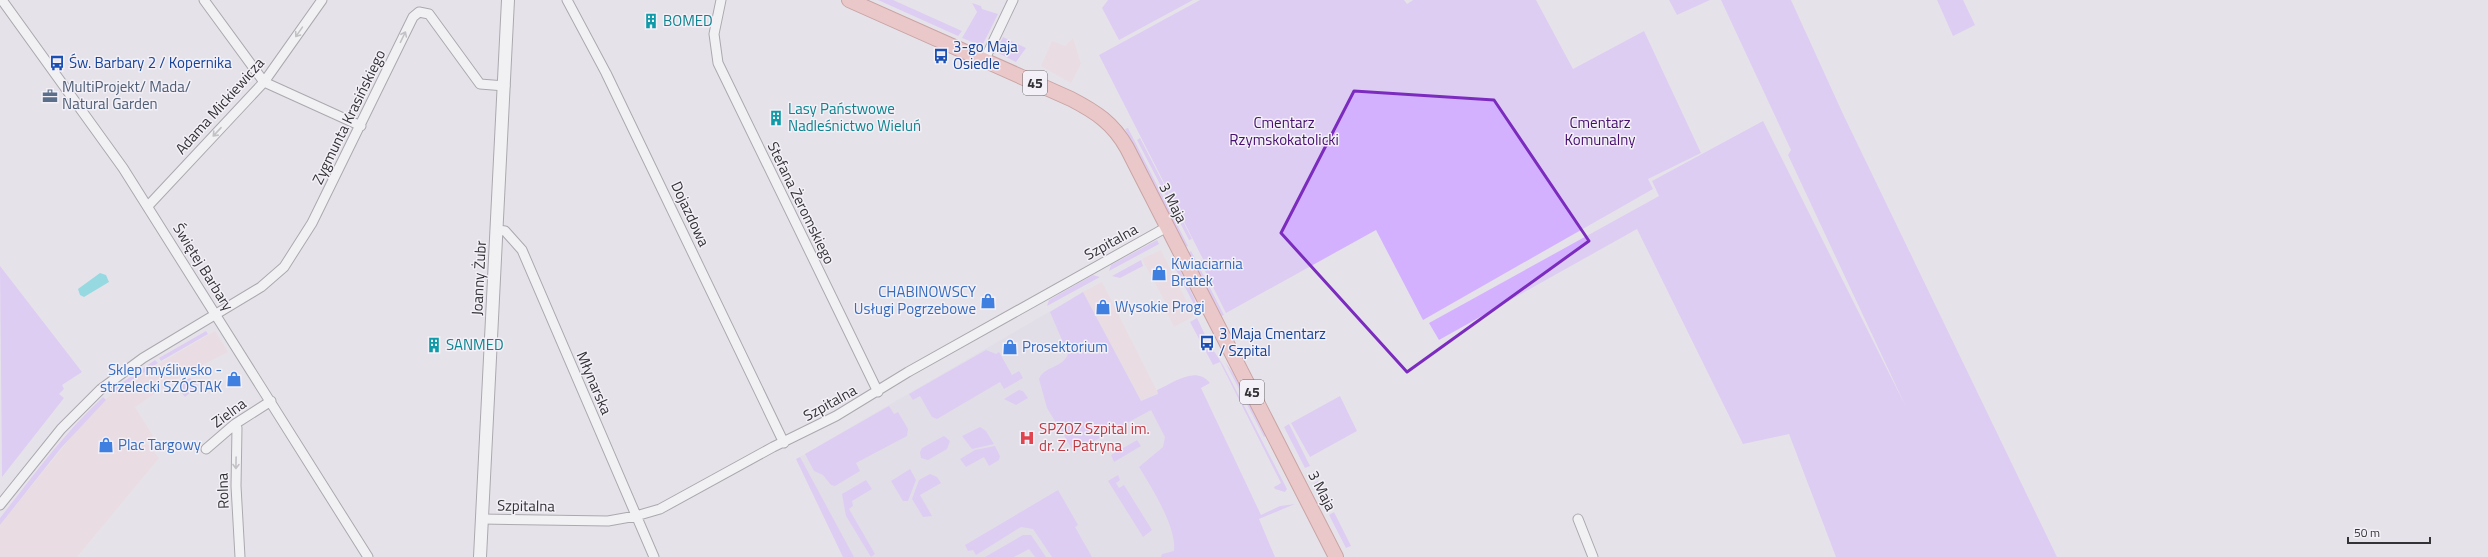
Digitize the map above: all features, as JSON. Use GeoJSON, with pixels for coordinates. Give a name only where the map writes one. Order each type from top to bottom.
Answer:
{"type":"FeatureCollection","features":[{"type":"Feature","properties":{"kind":"main road","name":"3 Maja"},"geometry":{"type":"LineString","coordinates":[[852,1],[1071,99],[1106,120],[1121,138],[1336,557]]}},
{"type":"Feature","properties":{"kind":"street","name":"Świętej Barbary"},"geometry":{"type":"LineString","coordinates":[[2,0],[123,168],[148,206],[368,557]]}},
{"type":"Feature","properties":{"kind":"street"},"geometry":{"type":"LineString","coordinates":[[204,0],[264,82],[361,126]]}},
{"type":"Feature","properties":{"kind":"street","name":"Adama Mickiewicza"},"geometry":{"type":"LineString","coordinates":[[148,206],[264,82],[322,0]]}},
{"type":"Feature","properties":{"kind":"street","name":"Joanny Żubr"},"geometry":{"type":"LineString","coordinates":[[480,557],[498,230],[508,0]]}},
{"type":"Feature","properties":{"kind":"street","name":"Dojazdowa"},"geometry":{"type":"LineString","coordinates":[[567,0],[606,73],[784,443]]}},
{"type":"Feature","properties":{"kind":"street","name":"Stefana Żeromskiego"},"geometry":{"type":"LineString","coordinates":[[721,0],[714,34],[718,63],[878,392]]}},
{"type":"Feature","properties":{"kind":"street"},"geometry":{"type":"LineString","coordinates":[[984,61],[1013,0]]}},
{"type":"Feature","properties":{"kind":"street","name":"Zygmunta Krasińskiego"},"geometry":{"type":"LineString","coordinates":[[0,505],[61,429],[92,397],[143,358],[261,287],[293,255],[312,223],[413,18],[419,12],[430,14],[480,84],[505,86]]}},
{"type":"Feature","properties":{"kind":"street","name":"Szpitalna"},"geometry":{"type":"LineString","coordinates":[[482,519],[594,521],[636,516],[667,506],[784,443],[819,426],[878,392],[908,372],[1167,227]]}},
{"type":"Feature","properties":{"kind":"street","name":"Młynarska"},"geometry":{"type":"LineString","coordinates":[[498,230],[505,231],[522,250],[654,557]]}},
{"type":"Feature","properties":{"kind":"street","name":"Zielna"},"geometry":{"type":"LineString","coordinates":[[206,449],[235,424],[271,401]]}},
{"type":"Feature","properties":{"kind":"street","name":"Rolna"},"geometry":{"type":"LineString","coordinates":[[235,424],[237,428],[236,486],[240,557]]}},
{"type":"Feature","properties":{"kind":"street"},"geometry":{"type":"LineString","coordinates":[[1578,519],[1594,557]]}},
{"type":"Feature","properties":{"kind":"highlighted area"},"geometry":{"type":"Polygon","coordinates":[[[1354,91],[1494,100],[1589,241],[1407,372],[1281,233],[1354,91]]]}},
{"type":"Feature","properties":{"kind":"shaded area"},"geometry":{"type":"Polygon","coordinates":[[[1073,38],[1081,64],[1071,83],[1041,66],[1052,41],[1065,46],[1073,38]]]}},
{"type":"Feature","properties":{"kind":"shaded area"},"geometry":{"type":"Polygon","coordinates":[[[1161,250],[1194,316],[1174,327],[1165,309],[1168,307],[1142,259],[1161,250]]]}},
{"type":"Feature","properties":{"kind":"shaded area"},"geometry":{"type":"Polygon","coordinates":[[[1102,282],[1158,393],[1141,400],[1083,292],[1102,282]]]}},
{"type":"Feature","properties":{"kind":"shaded area","name":"SPZOZ Szpital im. dr. Z. Patryna"},"geometry":{"type":"Polygon","coordinates":[[[1083,292],[1141,400],[1193,379],[1275,557],[843,557],[796,459],[1083,292]]]}},
{"type":"Feature","properties":{"kind":"shaded area","name":"Plac Targowy"},"geometry":{"type":"Polygon","coordinates":[[[215,331],[228,352],[181,376],[135,407],[153,436],[146,442],[159,458],[77,557],[0,557],[0,525],[86,419],[108,397],[135,378],[215,331]]]}},
{"type":"Feature","properties":{"kind":"green space"},"geometry":{"type":"Polygon","coordinates":[[[878,0],[893,0],[962,31],[958,36],[878,0]]]}},
{"type":"Feature","properties":{"kind":"green space"},"geometry":{"type":"Polygon","coordinates":[[[1108,0],[1193,0],[1119,40],[1102,8],[1108,0]]]}},
{"type":"Feature","properties":{"kind":"green space","name":"Cmentarz Rzymskokatolicki"},"geometry":{"type":"Polygon","coordinates":[[[1200,0],[1404,0],[1407,4],[1413,0],[1536,0],[1573,69],[1644,31],[1701,153],[1648,179],[1653,189],[1423,320],[1376,230],[1226,313],[1200,261],[1202,260],[1206,265],[1099,55],[1200,0]]]}},
{"type":"Feature","properties":{"kind":"green space"},"geometry":{"type":"Polygon","coordinates":[[[1669,0],[1710,0],[1677,15],[1669,0]]]}},
{"type":"Feature","properties":{"kind":"green space"},"geometry":{"type":"Polygon","coordinates":[[[1721,0],[1791,0],[1843,114],[2057,557],[1836,557],[1789,434],[1743,444],[1637,229],[1439,340],[1429,323],[1659,196],[1652,181],[1763,121],[1906,407],[1788,155],[1791,150],[1721,0]]]}},
{"type":"Feature","properties":{"kind":"green space"},"geometry":{"type":"Polygon","coordinates":[[[1937,0],[1963,0],[1975,25],[1953,36],[1937,0]]]}},
{"type":"Feature","properties":{"kind":"green space"},"geometry":{"type":"Polygon","coordinates":[[[972,3],[981,6],[982,9],[998,14],[982,46],[962,38],[977,12],[972,3]]]}},
{"type":"Feature","properties":{"kind":"green space"},"geometry":{"type":"Polygon","coordinates":[[[1003,37],[1026,48],[1016,62],[996,52],[1003,37]]]}},
{"type":"Feature","properties":{"kind":"green space"},"geometry":{"type":"Polygon","coordinates":[[[1128,128],[1188,246],[1185,247],[1125,129],[1128,128]]]}},
{"type":"Feature","properties":{"kind":"green space"},"geometry":{"type":"Polygon","coordinates":[[[1140,138],[1192,239],[1189,240],[1137,140],[1140,138]]]}},
{"type":"Feature","properties":{"kind":"green space"},"geometry":{"type":"Polygon","coordinates":[[[1157,240],[1159,244],[1109,271],[1111,265],[1157,240]]]}},
{"type":"Feature","properties":{"kind":"green space"},"geometry":{"type":"Polygon","coordinates":[[[1191,251],[1224,315],[1221,316],[1188,253],[1191,251]]]}},
{"type":"Feature","properties":{"kind":"green space"},"geometry":{"type":"Polygon","coordinates":[[[1141,260],[1143,266],[1120,278],[1112,276],[1141,260]]]}},
{"type":"Feature","properties":{"kind":"green space"},"geometry":{"type":"Polygon","coordinates":[[[1175,260],[1194,298],[1200,316],[1172,262],[1175,260]]]}},
{"type":"Feature","properties":{"kind":"green space"},"geometry":{"type":"Polygon","coordinates":[[[0,266],[82,372],[62,385],[64,389],[59,394],[64,398],[2,477],[0,266]]]}},
{"type":"Feature","properties":{"kind":"green space"},"geometry":{"type":"Polygon","coordinates":[[[1093,275],[1100,277],[1047,306],[1049,300],[1093,275]]]}},
{"type":"Feature","properties":{"kind":"green space"},"geometry":{"type":"Polygon","coordinates":[[[1083,292],[1141,401],[1158,394],[1157,390],[1191,375],[1204,378],[1210,383],[1201,388],[1261,515],[1280,506],[1295,504],[1259,519],[1275,557],[1161,557],[1162,554],[1174,551],[1172,531],[1162,508],[1139,467],[1163,447],[1165,437],[1151,410],[1074,452],[1047,408],[1039,379],[1045,372],[1066,359],[1068,354],[1050,312],[1083,292]]]}},
{"type":"Feature","properties":{"kind":"green space"},"geometry":{"type":"Polygon","coordinates":[[[1197,318],[1207,339],[1204,341],[1206,347],[1210,345],[1223,365],[1287,489],[1285,492],[1275,489],[1274,487],[1281,483],[1220,362],[1213,365],[1190,322],[1197,318]]]}},
{"type":"Feature","properties":{"kind":"green space"},"geometry":{"type":"Polygon","coordinates":[[[206,331],[208,334],[161,361],[159,358],[206,331]]]}},
{"type":"Feature","properties":{"kind":"green space"},"geometry":{"type":"Polygon","coordinates":[[[986,350],[996,354],[999,352],[1012,375],[1019,371],[1023,378],[1004,389],[1000,382],[937,419],[932,417],[920,396],[913,400],[909,394],[986,350]]]}},
{"type":"Feature","properties":{"kind":"green space"},"geometry":{"type":"Polygon","coordinates":[[[155,360],[158,363],[112,394],[110,391],[155,360]]]}},
{"type":"Feature","properties":{"kind":"green space"},"geometry":{"type":"Polygon","coordinates":[[[1225,362],[1233,373],[1266,436],[1264,437],[1225,362]]]}},
{"type":"Feature","properties":{"kind":"green space"},"geometry":{"type":"Polygon","coordinates":[[[190,378],[198,386],[185,397],[179,390],[181,382],[190,378]]]}},
{"type":"Feature","properties":{"kind":"green space"},"geometry":{"type":"Polygon","coordinates":[[[1019,390],[1023,391],[1028,398],[1016,405],[1004,399],[1019,390]]]}},
{"type":"Feature","properties":{"kind":"green space"},"geometry":{"type":"Polygon","coordinates":[[[1340,396],[1357,431],[1310,457],[1291,423],[1340,396]]]}},
{"type":"Feature","properties":{"kind":"green space"},"geometry":{"type":"Polygon","coordinates":[[[103,397],[106,400],[61,448],[0,525],[0,518],[49,455],[75,425],[103,397]]]}},
{"type":"Feature","properties":{"kind":"green space"},"geometry":{"type":"Polygon","coordinates":[[[889,406],[894,414],[898,412],[908,429],[907,436],[856,463],[860,471],[835,486],[831,485],[823,475],[814,471],[805,454],[889,406]]]}},
{"type":"Feature","properties":{"kind":"green space"},"geometry":{"type":"Polygon","coordinates":[[[1289,424],[1310,466],[1305,468],[1284,427],[1289,424]]]}},
{"type":"Feature","properties":{"kind":"green space"},"geometry":{"type":"Polygon","coordinates":[[[980,427],[986,431],[994,444],[972,449],[962,436],[980,427]]]}},
{"type":"Feature","properties":{"kind":"green space"},"geometry":{"type":"Polygon","coordinates":[[[944,436],[950,441],[947,449],[928,460],[921,458],[920,452],[922,448],[944,436]]]}},
{"type":"Feature","properties":{"kind":"green space"},"geometry":{"type":"Polygon","coordinates":[[[1137,440],[1141,446],[1114,462],[1111,455],[1137,440]]]}},
{"type":"Feature","properties":{"kind":"green space"},"geometry":{"type":"Polygon","coordinates":[[[995,446],[1000,456],[999,460],[989,466],[984,457],[966,467],[960,459],[975,450],[995,446]]]}},
{"type":"Feature","properties":{"kind":"green space"},"geometry":{"type":"Polygon","coordinates":[[[800,457],[854,557],[843,557],[796,459],[800,457]]]}},
{"type":"Feature","properties":{"kind":"green space"},"geometry":{"type":"Polygon","coordinates":[[[910,469],[916,480],[908,501],[903,501],[891,481],[910,469]]]}},
{"type":"Feature","properties":{"kind":"green space"},"geometry":{"type":"Polygon","coordinates":[[[930,474],[937,477],[941,483],[920,495],[932,516],[923,517],[912,499],[919,480],[930,474]]]}},
{"type":"Feature","properties":{"kind":"green space"},"geometry":{"type":"Polygon","coordinates":[[[1118,475],[1120,480],[1116,483],[1119,488],[1124,485],[1152,530],[1143,537],[1108,481],[1118,475]]]}},
{"type":"Feature","properties":{"kind":"green space"},"geometry":{"type":"Polygon","coordinates":[[[866,480],[872,489],[852,501],[853,506],[849,509],[875,554],[871,557],[846,516],[842,494],[866,480]]]}},
{"type":"Feature","properties":{"kind":"green space"},"geometry":{"type":"Polygon","coordinates":[[[1318,481],[1331,505],[1325,508],[1313,484],[1318,481]]]}},
{"type":"Feature","properties":{"kind":"green space"},"geometry":{"type":"Polygon","coordinates":[[[1058,490],[1078,525],[1075,527],[1092,557],[1052,557],[1033,529],[1021,527],[976,555],[973,550],[968,551],[965,545],[1058,490]]]}},
{"type":"Feature","properties":{"kind":"green space"},"geometry":{"type":"Polygon","coordinates":[[[1334,512],[1351,546],[1346,548],[1329,515],[1334,512]]]}},
{"type":"Feature","properties":{"kind":"green space"},"geometry":{"type":"Polygon","coordinates":[[[1023,535],[1031,535],[1046,557],[1035,557],[1029,549],[1014,557],[985,557],[1023,535]]]}},
{"type":"Feature","properties":{"kind":"water"},"geometry":{"type":"Polygon","coordinates":[[[100,273],[106,275],[109,282],[84,297],[80,295],[78,289],[100,273]]]}},
{"type":"Feature","properties":{"kind":"place","name":"BOMED"},"geometry":{"type":"Point","coordinates":[651,21]}},
{"type":"Feature","properties":{"kind":"place","name":"3-go Maja Osiedle"},"geometry":{"type":"Point","coordinates":[941,56]}},
{"type":"Feature","properties":{"kind":"place","name":"Św. Barbary 2 / Kopernika"},"geometry":{"type":"Point","coordinates":[57,63]}},
{"type":"Feature","properties":{"kind":"place","name":"MultiProjekt/ Mada/ Natural Garden"},"geometry":{"type":"Point","coordinates":[50,96]}},
{"type":"Feature","properties":{"kind":"place","name":"Lasy Państwowe Nadleśnictwo Wieluń"},"geometry":{"type":"Point","coordinates":[776,118]}},
{"type":"Feature","properties":{"kind":"place","name":"Kwiaciarnia Bratek"},"geometry":{"type":"Point","coordinates":[1159,273]}},
{"type":"Feature","properties":{"kind":"place","name":"CHABINOWSCY Usługi Pogrzebowe"},"geometry":{"type":"Point","coordinates":[988,301]}},
{"type":"Feature","properties":{"kind":"place","name":"Wysokie Progi"},"geometry":{"type":"Point","coordinates":[1103,307]}},
{"type":"Feature","properties":{"kind":"place","name":"3 Maja Cmentarz / Szpital"},"geometry":{"type":"Point","coordinates":[1207,343]}},
{"type":"Feature","properties":{"kind":"place","name":"SANMED"},"geometry":{"type":"Point","coordinates":[434,345]}},
{"type":"Feature","properties":{"kind":"place","name":"Prosektorium"},"geometry":{"type":"Point","coordinates":[1010,347]}},
{"type":"Feature","properties":{"kind":"place","name":"Sklep myśliwsko - strzelecki SZÓSTAK"},"geometry":{"type":"Point","coordinates":[234,379]}},
{"type":"Feature","properties":{"kind":"place","name":"SPZOZ Szpital im. dr. Z. Patryna"},"geometry":{"type":"Point","coordinates":[1027,438]}},
{"type":"Feature","properties":{"kind":"place","name":"Plac Targowy"},"geometry":{"type":"Point","coordinates":[106,445]}},
{"type":"Feature","properties":{"kind":"park label","name":"Cmentarz Komunalny"},"geometry":{"type":"Point","coordinates":[1600,132]}}]}
